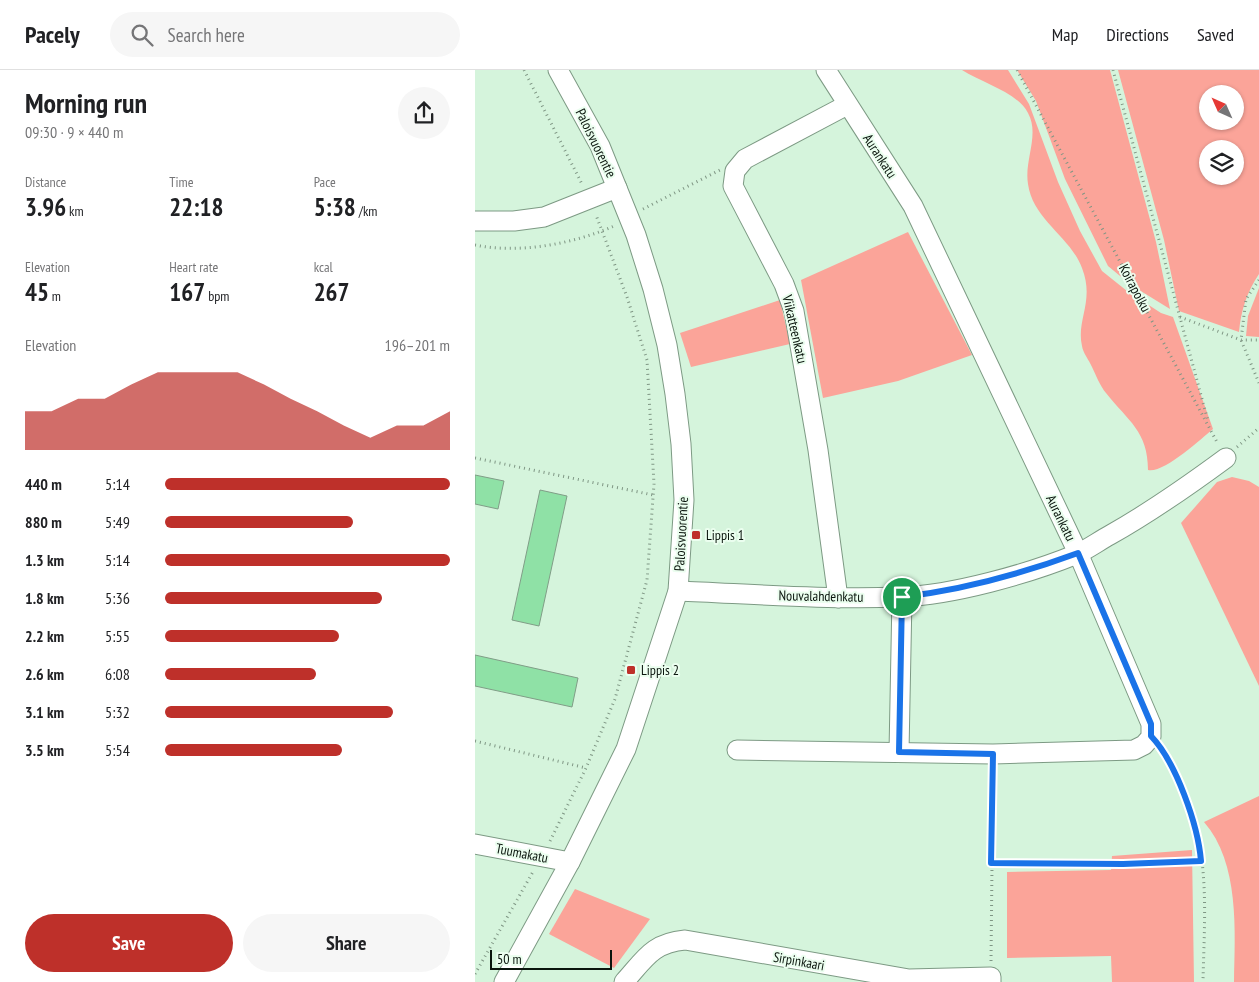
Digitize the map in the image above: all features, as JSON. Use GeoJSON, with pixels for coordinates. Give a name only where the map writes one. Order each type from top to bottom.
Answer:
{"type":"FeatureCollection","features":[{"type":"Feature","properties":{"kind":"street","name":"Paloisvuorentie"},"geometry":{"type":"LineString","coordinates":[[504,982],[570,862],[626,749],[678,591],[683,500],[681,444],[667,345],[653,289],[636,235],[600,146],[558,70]]}},
{"type":"Feature","properties":{"kind":"street","name":"Aurankatu"},"geometry":{"type":"LineString","coordinates":[[826,70],[913,206],[1078,553],[1151,724],[1151,736]]}},
{"type":"Feature","properties":{"kind":"street"},"geometry":{"type":"LineString","coordinates":[[735,171],[756,152],[847,105]]}},
{"type":"Feature","properties":{"kind":"street","name":"Viikatteenkatu"},"geometry":{"type":"LineString","coordinates":[[735,171],[733,186],[784,284],[794,312],[818,450],[838,598]]}},
{"type":"Feature","properties":{"kind":"street"},"geometry":{"type":"LineString","coordinates":[[475,221],[515,221],[544,217],[617,188]]}},
{"type":"Feature","properties":{"kind":"street","name":"Nouvalahdenkatu"},"geometry":{"type":"LineString","coordinates":[[678,591],[838,598],[902,597],[941,592],[1033,570],[1078,553],[1133,522],[1181,491],[1226,458]]}},
{"type":"Feature","properties":{"kind":"street"},"geometry":{"type":"LineString","coordinates":[[899,752],[902,597]]}},
{"type":"Feature","properties":{"kind":"street"},"geometry":{"type":"LineString","coordinates":[[737,750],[993,754],[1135,750],[1144,745],[1151,736]]}},
{"type":"Feature","properties":{"kind":"street","name":"Tuumakatu"},"geometry":{"type":"LineString","coordinates":[[475,844],[570,862]]}},
{"type":"Feature","properties":{"kind":"street","name":"Sirpinkaari"},"geometry":{"type":"LineString","coordinates":[[624,982],[651,952],[666,942],[685,940],[909,979],[991,979]]}},
{"type":"Feature","properties":{"kind":"path"},"geometry":{"type":"LineString","coordinates":[[524,70],[580,179]]}},
{"type":"Feature","properties":{"kind":"path","name":"Koirapolku"},"geometry":{"type":"LineString","coordinates":[[1017,70],[1226,458]]}},
{"type":"Feature","properties":{"kind":"path"},"geometry":{"type":"LineString","coordinates":[[1113,70],[1209,426]]}},
{"type":"Feature","properties":{"kind":"path"},"geometry":{"type":"LineString","coordinates":[[637,212],[714,172],[725,169],[735,171]]}},
{"type":"Feature","properties":{"kind":"path"},"geometry":{"type":"LineString","coordinates":[[475,974],[542,856],[586,768],[615,698],[647,580],[653,495],[647,360],[627,297],[597,216]]}},
{"type":"Feature","properties":{"kind":"path"},"geometry":{"type":"LineString","coordinates":[[475,245],[513,248],[544,246],[602,231],[620,223]]}},
{"type":"Feature","properties":{"kind":"path"},"geometry":{"type":"LineString","coordinates":[[1259,280],[1246,298],[1241,340],[1259,383]]}},
{"type":"Feature","properties":{"kind":"path"},"geometry":{"type":"LineString","coordinates":[[1180,317],[1241,340],[1259,340]]}},
{"type":"Feature","properties":{"kind":"path"},"geometry":{"type":"LineString","coordinates":[[1226,458],[1259,428]]}},
{"type":"Feature","properties":{"kind":"path"},"geometry":{"type":"LineString","coordinates":[[475,458],[653,495]]}},
{"type":"Feature","properties":{"kind":"path"},"geometry":{"type":"LineString","coordinates":[[1151,736],[1161,746],[1193,819],[1201,861],[1204,891],[1203,982]]}},
{"type":"Feature","properties":{"kind":"path"},"geometry":{"type":"LineString","coordinates":[[475,741],[586,768]]}},
{"type":"Feature","properties":{"kind":"path"},"geometry":{"type":"LineString","coordinates":[[991,979],[993,754]]}},
{"type":"Feature","properties":{"kind":"path"},"geometry":{"type":"LineString","coordinates":[[991,863],[1123,864],[1201,861]]}},
{"type":"Feature","properties":{"kind":"shaded area"},"geometry":{"type":"Polygon","coordinates":[[[962,70],[1008,70],[1029,104],[1058,182],[1080,231],[1102,271],[1127,291],[1161,313],[1173,317],[1213,429],[1182,455],[1163,467],[1148,470],[1145,445],[1141,436],[1100,384],[1082,346],[1081,327],[1087,290],[1085,280],[1082,268],[1069,246],[1044,218],[1031,197],[1027,175],[1033,130],[1028,113],[1016,99],[962,70]]]}},
{"type":"Feature","properties":{"kind":"shaded area"},"geometry":{"type":"Polygon","coordinates":[[[1017,70],[1110,70],[1156,242],[1170,309],[1131,285],[1108,266],[1065,179],[1036,101],[1017,70]]]}},
{"type":"Feature","properties":{"kind":"shaded area"},"geometry":{"type":"Polygon","coordinates":[[[1118,70],[1259,70],[1259,274],[1245,302],[1239,332],[1179,311],[1164,240],[1118,70]]]}},
{"type":"Feature","properties":{"kind":"shaded area"},"geometry":{"type":"Polygon","coordinates":[[[908,232],[972,355],[898,381],[823,398],[801,280],[908,232]]]}},
{"type":"Feature","properties":{"kind":"shaded area"},"geometry":{"type":"Polygon","coordinates":[[[1259,288],[1259,337],[1246,336],[1248,316],[1259,288]]]}},
{"type":"Feature","properties":{"kind":"shaded area"},"geometry":{"type":"Polygon","coordinates":[[[780,300],[790,344],[691,367],[680,333],[780,300]]]}},
{"type":"Feature","properties":{"kind":"shaded area"},"geometry":{"type":"Polygon","coordinates":[[[1232,477],[1249,481],[1259,487],[1259,686],[1181,523],[1217,482],[1232,477]]]}},
{"type":"Feature","properties":{"kind":"shaded area"},"geometry":{"type":"Polygon","coordinates":[[[1259,796],[1259,982],[1234,982],[1235,942],[1230,877],[1216,839],[1204,822],[1259,796]]]}},
{"type":"Feature","properties":{"kind":"shaded area"},"geometry":{"type":"Polygon","coordinates":[[[1192,850],[1194,982],[1112,982],[1111,956],[1007,958],[1007,872],[1111,870],[1112,856],[1192,850]]]}},
{"type":"Feature","properties":{"kind":"shaded area"},"geometry":{"type":"Polygon","coordinates":[[[575,889],[650,919],[614,968],[549,934],[575,889]]]}},
{"type":"Feature","properties":{"kind":"building"},"geometry":{"type":"Polygon","coordinates":[[[475,475],[504,481],[498,509],[475,504],[475,475]]]}},
{"type":"Feature","properties":{"kind":"building"},"geometry":{"type":"Polygon","coordinates":[[[540,490],[567,496],[539,626],[512,620],[540,490]]]}},
{"type":"Feature","properties":{"kind":"building"},"geometry":{"type":"Polygon","coordinates":[[[475,655],[578,678],[572,707],[475,686],[475,655]]]}},
{"type":"Feature","properties":{"kind":"place","name":"Lippis 1"},"geometry":{"type":"Point","coordinates":[696,535]}},
{"type":"Feature","properties":{"kind":"place","name":"Lippis 2"},"geometry":{"type":"Point","coordinates":[631,670]}},
{"type":"Feature","properties":{"kind":"route"},"geometry":{"type":"LineString","coordinates":[[1078,553],[1151,724],[1151,736],[1161,746],[1193,819],[1200,845],[1201,861],[1123,864],[991,863],[993,754],[899,752],[902,597],[941,592],[1033,570],[1078,553]]}}]}
